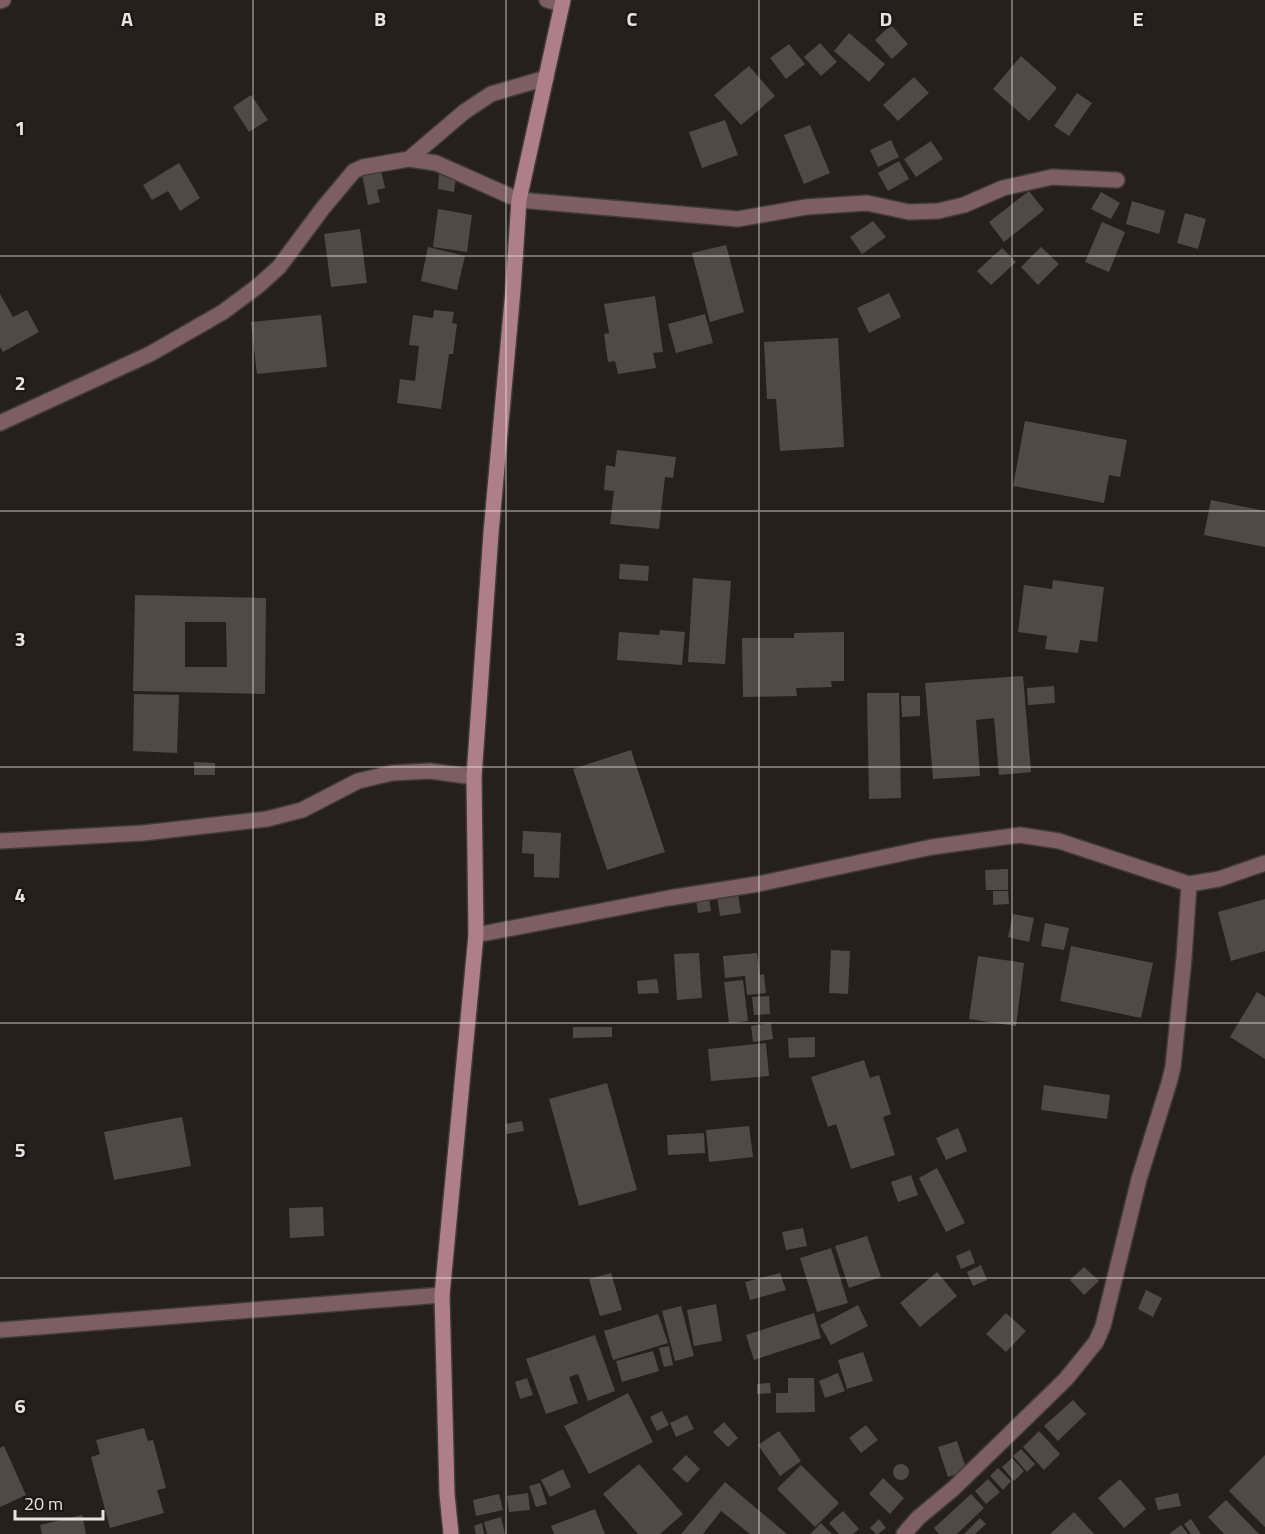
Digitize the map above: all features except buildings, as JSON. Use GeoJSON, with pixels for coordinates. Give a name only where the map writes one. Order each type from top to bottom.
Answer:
{"type":"FeatureCollection","features":[{"type":"Feature","properties":{"kind":"street"},"geometry":{"type":"LineString","coordinates":[[451,1534],[447,1494],[442,1295],[476,935],[474,777],[490,545],[519,200],[563,2],[547,0]]}},
{"type":"Feature","properties":{"kind":"street"},"geometry":{"type":"LineString","coordinates":[[409,159],[465,112],[491,94],[546,78]]}},
{"type":"Feature","properties":{"kind":"street"},"geometry":{"type":"LineString","coordinates":[[0,423],[150,354],[224,312],[279,267],[354,171],[363,167],[409,159],[436,163],[519,200],[738,219],[806,207],[867,203],[909,212],[938,211],[964,205],[1003,188],[1052,177],[1117,180]]}},
{"type":"Feature","properties":{"kind":"street"},"geometry":{"type":"LineString","coordinates":[[0,841],[144,833],[267,819],[302,810],[358,781],[392,773],[430,771],[474,777]]}},
{"type":"Feature","properties":{"kind":"street"},"geometry":{"type":"LineString","coordinates":[[476,935],[669,898],[759,884],[932,847],[1020,835],[1059,841],[1189,884],[1219,879],[1265,863]]}},
{"type":"Feature","properties":{"kind":"street"},"geometry":{"type":"LineString","coordinates":[[904,1534],[918,1518],[954,1488],[1066,1379],[1090,1350],[1103,1326],[1139,1179],[1173,1067],[1189,884]]}},
{"type":"Feature","properties":{"kind":"street"},"geometry":{"type":"LineString","coordinates":[[0,1330],[442,1295]]}}]}
